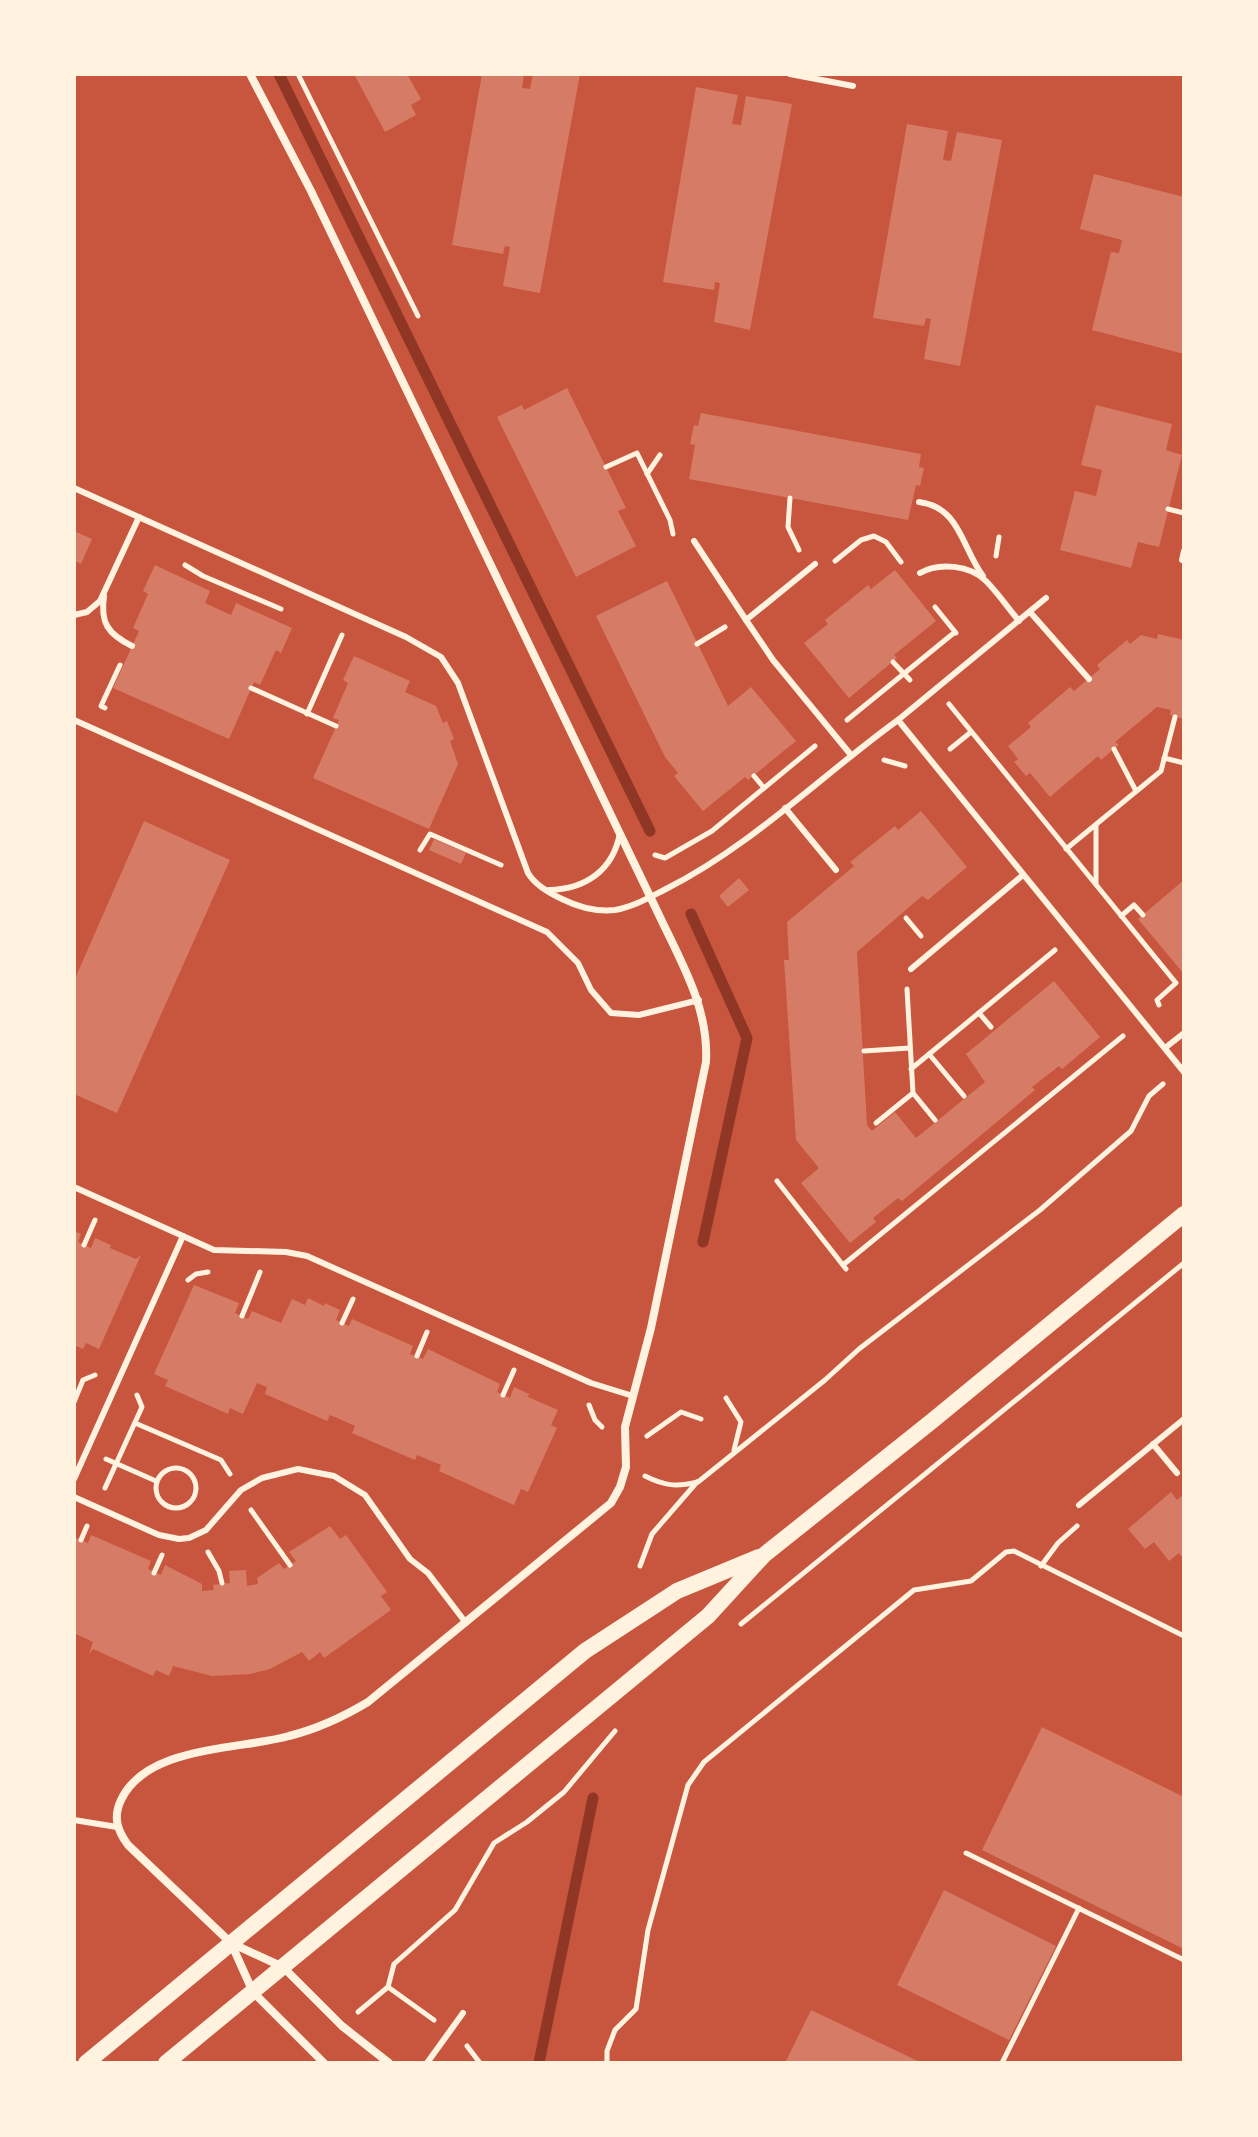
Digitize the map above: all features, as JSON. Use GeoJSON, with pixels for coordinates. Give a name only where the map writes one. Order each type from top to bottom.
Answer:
{"type":"FeatureCollection","features":[{"type":"Feature","properties":{"kind":"main road"},"geometry":{"type":"LineString","coordinates":[[166,2063],[708,1616],[764,1555],[1184,1214]]}},
{"type":"Feature","properties":{"kind":"main road"},"geometry":{"type":"LineString","coordinates":[[86,2063],[585,1651],[677,1591],[764,1555]]}},
{"type":"Feature","properties":{"kind":"street"},"geometry":{"type":"LineString","coordinates":[[250,74],[311,191],[620,833],[699,1000],[707,1032],[706,1062],[651,1328],[624,1437],[626,1467],[611,1503],[393,1684],[342,1717],[288,1737],[186,1755],[143,1775],[120,1801],[117,1827],[128,1845],[231,1943],[283,1967],[342,2026],[389,2063]]}},
{"type":"Feature","properties":{"kind":"street"},"geometry":{"type":"LineString","coordinates":[[231,1943],[253,1992],[324,2063]]}},
{"type":"Feature","properties":{"kind":"lane"},"geometry":{"type":"LineString","coordinates":[[790,74],[853,86]]}},
{"type":"Feature","properties":{"kind":"lane"},"geometry":{"type":"LineString","coordinates":[[74,488],[406,637],[441,657],[458,683],[528,873],[546,890],[592,910],[616,910],[650,897],[722,859],[1046,598]]}},
{"type":"Feature","properties":{"kind":"lane"},"geometry":{"type":"LineString","coordinates":[[919,502],[936,505],[953,519],[973,562],[1019,621]]}},
{"type":"Feature","properties":{"kind":"lane"},"geometry":{"type":"LineString","coordinates":[[74,615],[94,608],[105,593],[139,517]]}},
{"type":"Feature","properties":{"kind":"lane"},"geometry":{"type":"LineString","coordinates":[[694,541],[773,660],[851,755]]}},
{"type":"Feature","properties":{"kind":"lane"},"geometry":{"type":"LineString","coordinates":[[1182,560],[1184,551]]}},
{"type":"Feature","properties":{"kind":"lane"},"geometry":{"type":"LineString","coordinates":[[746,620],[814,565]]}},
{"type":"Feature","properties":{"kind":"lane"},"geometry":{"type":"LineString","coordinates":[[920,573],[932,567],[951,567],[968,570],[985,579]]}},
{"type":"Feature","properties":{"kind":"lane"},"geometry":{"type":"LineString","coordinates":[[105,593],[102,614],[106,627],[113,636],[132,646]]}},
{"type":"Feature","properties":{"kind":"lane"},"geometry":{"type":"LineString","coordinates":[[1030,612],[1089,679]]}},
{"type":"Feature","properties":{"kind":"lane"},"geometry":{"type":"LineString","coordinates":[[74,720],[547,932],[578,963],[591,990],[611,1013],[639,1015],[699,1000]]}},
{"type":"Feature","properties":{"kind":"lane"},"geometry":{"type":"LineString","coordinates":[[898,720],[1184,1072]]}},
{"type":"Feature","properties":{"kind":"lane"},"geometry":{"type":"LineString","coordinates":[[785,808],[836,870]]}},
{"type":"Feature","properties":{"kind":"lane"},"geometry":{"type":"LineString","coordinates":[[546,890],[577,886],[592,879],[609,862],[620,833]]}},
{"type":"Feature","properties":{"kind":"lane"},"geometry":{"type":"LineString","coordinates":[[911,969],[1023,875]]}},
{"type":"Feature","properties":{"kind":"lane"},"geometry":{"type":"LineString","coordinates":[[1165,1048],[1184,1033]]}},
{"type":"Feature","properties":{"kind":"lane"},"geometry":{"type":"LineString","coordinates":[[74,1187],[214,1250],[286,1252],[307,1256],[591,1383],[633,1396]]}},
{"type":"Feature","properties":{"kind":"lane"},"geometry":{"type":"LineString","coordinates":[[74,1479],[183,1236]]}},
{"type":"Feature","properties":{"kind":"lane"},"geometry":{"type":"LineString","coordinates":[[1079,1505],[1184,1419]]}},
{"type":"Feature","properties":{"kind":"lane"},"geometry":{"type":"LineString","coordinates":[[1153,1444],[1177,1473]]}},
{"type":"Feature","properties":{"kind":"lane"},"geometry":{"type":"LineString","coordinates":[[74,1497],[170,1539],[189,1538],[215,1522],[241,1490],[262,1478],[298,1469],[334,1476],[365,1495],[410,1559],[428,1573],[466,1623]]}},
{"type":"Feature","properties":{"kind":"lane"},"geometry":{"type":"LineString","coordinates":[[74,1820],[117,1827]]}},
{"type":"Feature","properties":{"kind":"lane"},"geometry":{"type":"LineString","coordinates":[[427,2063],[463,2013]]}},
{"type":"Feature","properties":{"kind":"path"},"geometry":{"type":"LineString","coordinates":[[298,74],[418,316]]}},
{"type":"Feature","properties":{"kind":"path"},"geometry":{"type":"LineString","coordinates":[[647,474],[660,455]]}},
{"type":"Feature","properties":{"kind":"path"},"geometry":{"type":"LineString","coordinates":[[790,498],[787,513],[790,533],[814,565],[831,564],[861,540],[874,536],[886,542],[901,562]]}},
{"type":"Feature","properties":{"kind":"path"},"geometry":{"type":"LineString","coordinates":[[1168,509],[1184,513]]}},
{"type":"Feature","properties":{"kind":"path"},"geometry":{"type":"LineString","coordinates":[[177,560],[203,576],[294,614]]}},
{"type":"Feature","properties":{"kind":"path"},"geometry":{"type":"LineString","coordinates":[[697,644],[726,627]]}},
{"type":"Feature","properties":{"kind":"path"},"geometry":{"type":"LineString","coordinates":[[307,714],[342,635],[330,630]]}},
{"type":"Feature","properties":{"kind":"path"},"geometry":{"type":"LineString","coordinates":[[116,713],[101,706],[122,661]]}},
{"type":"Feature","properties":{"kind":"path"},"geometry":{"type":"LineString","coordinates":[[893,662],[909,681],[913,678]]}},
{"type":"Feature","properties":{"kind":"path"},"geometry":{"type":"LineString","coordinates":[[251,688],[336,726]]}},
{"type":"Feature","properties":{"kind":"path"},"geometry":{"type":"LineString","coordinates":[[948,704],[1176,983]]}},
{"type":"Feature","properties":{"kind":"path"},"geometry":{"type":"LineString","coordinates":[[1066,849],[1161,771],[1175,717]]}},
{"type":"Feature","properties":{"kind":"path"},"geometry":{"type":"LineString","coordinates":[[946,752],[971,732]]}},
{"type":"Feature","properties":{"kind":"path"},"geometry":{"type":"LineString","coordinates":[[1114,749],[1137,791]]}},
{"type":"Feature","properties":{"kind":"path"},"geometry":{"type":"LineString","coordinates":[[1164,758],[1184,763]]}},
{"type":"Feature","properties":{"kind":"path"},"geometry":{"type":"LineString","coordinates":[[754,776],[764,788]]}},
{"type":"Feature","properties":{"kind":"path"},"geometry":{"type":"LineString","coordinates":[[1096,825],[1096,885]]}},
{"type":"Feature","properties":{"kind":"path"},"geometry":{"type":"LineString","coordinates":[[407,844],[422,851],[430,834],[505,867],[500,853]]}},
{"type":"Feature","properties":{"kind":"path"},"geometry":{"type":"LineString","coordinates":[[650,852],[665,858],[681,848]]}},
{"type":"Feature","properties":{"kind":"path"},"geometry":{"type":"LineString","coordinates":[[1121,916],[1134,905],[1143,915]]}},
{"type":"Feature","properties":{"kind":"path"},"geometry":{"type":"LineString","coordinates":[[911,1069],[1055,950]]}},
{"type":"Feature","properties":{"kind":"path"},"geometry":{"type":"LineString","coordinates":[[911,969],[907,982],[913,1093],[935,1120]]}},
{"type":"Feature","properties":{"kind":"path"},"geometry":{"type":"LineString","coordinates":[[1162,1011],[1157,1000],[1176,983],[1184,982]]}},
{"type":"Feature","properties":{"kind":"path"},"geometry":{"type":"LineString","coordinates":[[979,1013],[991,1027]]}},
{"type":"Feature","properties":{"kind":"path"},"geometry":{"type":"LineString","coordinates":[[777,1181],[845,1267],[1123,1036]]}},
{"type":"Feature","properties":{"kind":"path"},"geometry":{"type":"LineString","coordinates":[[864,1051],[910,1048]]}},
{"type":"Feature","properties":{"kind":"path"},"geometry":{"type":"LineString","coordinates":[[929,1054],[964,1096]]}},
{"type":"Feature","properties":{"kind":"path"},"geometry":{"type":"LineString","coordinates":[[640,1566],[652,1534],[698,1482],[859,1349],[1040,1210],[1131,1131],[1149,1096],[1163,1084]]}},
{"type":"Feature","properties":{"kind":"path"},"geometry":{"type":"LineString","coordinates":[[876,1123],[913,1093]]}},
{"type":"Feature","properties":{"kind":"path"},"geometry":{"type":"LineString","coordinates":[[85,1213],[107,1223]]}},
{"type":"Feature","properties":{"kind":"path"},"geometry":{"type":"LineString","coordinates":[[84,1245],[96,1218]]}},
{"type":"Feature","properties":{"kind":"path"},"geometry":{"type":"LineString","coordinates":[[732,1631],[1184,1263]]}},
{"type":"Feature","properties":{"kind":"path"},"geometry":{"type":"LineString","coordinates":[[186,1282],[196,1274],[210,1272]]}},
{"type":"Feature","properties":{"kind":"path"},"geometry":{"type":"LineString","coordinates":[[248,1272],[272,1273]]}},
{"type":"Feature","properties":{"kind":"path"},"geometry":{"type":"LineString","coordinates":[[242,1316],[260,1272]]}},
{"type":"Feature","properties":{"kind":"path"},"geometry":{"type":"LineString","coordinates":[[342,1323],[354,1296],[366,1302]]}},
{"type":"Feature","properties":{"kind":"path"},"geometry":{"type":"LineString","coordinates":[[416,1324],[428,1330],[417,1356]]}},
{"type":"Feature","properties":{"kind":"path"},"geometry":{"type":"LineString","coordinates":[[74,1402],[83,1380],[94,1377],[101,1363]]}},
{"type":"Feature","properties":{"kind":"path"},"geometry":{"type":"LineString","coordinates":[[503,1395],[515,1369],[527,1374]]}},
{"type":"Feature","properties":{"kind":"path"},"geometry":{"type":"LineString","coordinates":[[81,1540],[142,1407],[137,1395]]}},
{"type":"Feature","properties":{"kind":"path"},"geometry":{"type":"LineString","coordinates":[[726,1398],[741,1422],[739,1440],[729,1457]]}},
{"type":"Feature","properties":{"kind":"path"},"geometry":{"type":"LineString","coordinates":[[698,1482],[675,1487],[660,1484],[626,1467],[645,1438],[665,1421],[681,1412],[701,1419]]}},
{"type":"Feature","properties":{"kind":"path"},"geometry":{"type":"LineString","coordinates":[[102,1458],[156,1481]]}},
{"type":"Feature","properties":{"kind":"path"},"geometry":{"type":"LineString","coordinates":[[183,1468],[193,1477],[195,1496],[186,1507],[165,1506],[157,1495],[156,1481],[164,1471],[183,1468]]}},
{"type":"Feature","properties":{"kind":"path"},"geometry":{"type":"LineString","coordinates":[[1041,1566],[1058,1543],[1083,1521],[1079,1505]]}},
{"type":"Feature","properties":{"kind":"path"},"geometry":{"type":"LineString","coordinates":[[197,1535],[219,1571],[222,1583]]}},
{"type":"Feature","properties":{"kind":"path"},"geometry":{"type":"LineString","coordinates":[[607,2063],[607,2051],[615,2030],[636,2009],[648,1930],[688,1785],[699,1767],[914,1590],[971,1581],[1006,1552],[1022,1554],[1184,1636]]}},
{"type":"Feature","properties":{"kind":"path"},"geometry":{"type":"LineString","coordinates":[[480,2063],[474,2053],[450,2031],[388,1987],[394,1964],[455,1910],[494,1843],[527,1822],[564,1792],[617,1730]]}},
{"type":"Feature","properties":{"kind":"path"},"geometry":{"type":"LineString","coordinates":[[966,1853],[1184,1960]]}},
{"type":"Feature","properties":{"kind":"path"},"geometry":{"type":"LineString","coordinates":[[1002,2063],[1079,1908]]}},
{"type":"Feature","properties":{"kind":"building"},"geometry":{"type":"Polygon","coordinates":[[[354,74],[407,74],[421,99],[411,105],[416,115],[385,132],[354,74]]]}},
{"type":"Feature","properties":{"kind":"building"},"geometry":{"type":"Polygon","coordinates":[[[482,74],[524,74],[522,88],[530,89],[533,74],[580,74],[540,293],[503,286],[510,247],[505,246],[503,254],[452,245],[482,74]]]}},
{"type":"Feature","properties":{"kind":"building"},"geometry":{"type":"Polygon","coordinates":[[[696,87],[738,95],[732,124],[741,125],[746,96],[792,104],[750,330],[714,322],[720,283],[715,282],[714,290],[663,282],[696,87]]]}},
{"type":"Feature","properties":{"kind":"building"},"geometry":{"type":"Polygon","coordinates":[[[907,124],[948,131],[943,160],[951,161],[957,132],[1002,140],[960,366],[924,359],[931,319],[926,318],[924,326],[873,318],[907,124]]]}},
{"type":"Feature","properties":{"kind":"building"},"geometry":{"type":"Polygon","coordinates":[[[1094,174],[1184,197],[1184,354],[1092,330],[1111,252],[1119,253],[1122,240],[1080,229],[1094,174]]]}},
{"type":"Feature","properties":{"kind":"building"},"geometry":{"type":"Polygon","coordinates":[[[567,388],[626,508],[618,511],[636,546],[576,577],[497,417],[522,405],[524,410],[567,388]]]}},
{"type":"Feature","properties":{"kind":"building"},"geometry":{"type":"Polygon","coordinates":[[[1096,405],[1172,424],[1166,450],[1182,455],[1159,547],[1138,542],[1131,568],[1060,550],[1075,491],[1096,496],[1102,470],[1081,465],[1096,405]]]}},
{"type":"Feature","properties":{"kind":"building"},"geometry":{"type":"Polygon","coordinates":[[[701,413],[921,454],[919,467],[924,468],[920,486],[916,485],[908,520],[689,479],[695,445],[690,444],[694,425],[698,426],[701,413]]]}},
{"type":"Feature","properties":{"kind":"building"},"geometry":{"type":"Polygon","coordinates":[[[74,531],[92,539],[81,564],[74,560],[74,531]]]}},
{"type":"Feature","properties":{"kind":"building"},"geometry":{"type":"Polygon","coordinates":[[[155,565],[210,591],[205,603],[231,615],[236,603],[292,628],[281,653],[276,650],[260,685],[254,682],[229,739],[113,688],[139,631],[133,628],[148,594],[143,591],[155,565]]]}},
{"type":"Feature","properties":{"kind":"building"},"geometry":{"type":"Polygon","coordinates":[[[895,570],[936,621],[849,698],[804,643],[828,624],[825,620],[868,585],[871,589],[895,570]]]}},
{"type":"Feature","properties":{"kind":"building"},"geometry":{"type":"Polygon","coordinates":[[[667,581],[728,706],[751,687],[796,741],[703,811],[674,776],[678,773],[665,757],[596,616],[667,581]]]}},
{"type":"Feature","properties":{"kind":"building"},"geometry":{"type":"Polygon","coordinates":[[[1158,634],[1184,640],[1184,719],[1170,715],[1171,710],[1157,707],[1115,742],[1119,745],[1101,760],[1098,756],[1050,797],[1030,773],[1026,776],[1014,762],[1018,759],[1008,746],[1031,727],[1028,723],[1070,687],[1074,691],[1100,669],[1097,665],[1127,640],[1130,644],[1141,635],[1157,639],[1158,634]]]}},
{"type":"Feature","properties":{"kind":"building"},"geometry":{"type":"Polygon","coordinates":[[[354,656],[410,681],[405,692],[436,706],[443,723],[447,721],[458,764],[429,829],[313,778],[339,720],[333,718],[348,683],[343,680],[354,656]]]}},
{"type":"Feature","properties":{"kind":"building"},"geometry":{"type":"Polygon","coordinates":[[[921,811],[967,867],[928,900],[922,896],[857,952],[867,1125],[872,1131],[895,1112],[916,1138],[985,1082],[966,1054],[1054,981],[1100,1037],[1062,1069],[1059,1066],[1032,1087],[1035,1090],[902,1201],[898,1198],[873,1218],[876,1222],[850,1243],[801,1183],[819,1168],[796,1140],[784,960],[789,960],[787,922],[854,866],[850,862],[895,826],[898,830],[921,811]]]}},
{"type":"Feature","properties":{"kind":"building"},"geometry":{"type":"Polygon","coordinates":[[[144,821],[230,860],[117,1113],[74,1094],[74,981],[144,821]]]}},
{"type":"Feature","properties":{"kind":"building"},"geometry":{"type":"Polygon","coordinates":[[[434,839],[466,853],[461,864],[429,850],[434,839]]]}},
{"type":"Feature","properties":{"kind":"building"},"geometry":{"type":"Polygon","coordinates":[[[739,878],[749,890],[728,907],[719,896],[739,878]]]}},
{"type":"Feature","properties":{"kind":"building"},"geometry":{"type":"Polygon","coordinates":[[[1184,880],[1184,974],[1138,919],[1184,880]]]}},
{"type":"Feature","properties":{"kind":"building"},"geometry":{"type":"Polygon","coordinates":[[[74,1231],[81,1234],[78,1242],[91,1248],[95,1238],[136,1259],[141,1255],[99,1349],[86,1343],[83,1349],[74,1345],[74,1231]]]}},
{"type":"Feature","properties":{"kind":"building"},"geometry":{"type":"Polygon","coordinates":[[[194,1285],[239,1303],[235,1313],[248,1319],[252,1311],[281,1323],[292,1299],[305,1305],[308,1298],[324,1306],[325,1303],[340,1310],[336,1320],[349,1326],[352,1319],[413,1346],[410,1354],[423,1359],[428,1349],[500,1384],[497,1392],[510,1398],[514,1387],[558,1410],[551,1425],[557,1428],[528,1492],[521,1489],[514,1505],[439,1471],[441,1465],[417,1455],[415,1460],[352,1433],[355,1426],[344,1421],[330,1415],[327,1421],[265,1394],[267,1387],[257,1383],[243,1414],[230,1408],[228,1414],[165,1386],[168,1380],[154,1374],[194,1285]]]}},
{"type":"Feature","properties":{"kind":"building"},"geometry":{"type":"Polygon","coordinates":[[[1171,1492],[1177,1500],[1184,1494],[1184,1560],[1179,1553],[1169,1561],[1154,1542],[1145,1549],[1128,1529],[1171,1492]]]}},
{"type":"Feature","properties":{"kind":"building"},"geometry":{"type":"Polygon","coordinates":[[[330,1526],[340,1539],[346,1535],[387,1592],[381,1596],[391,1610],[324,1658],[320,1652],[309,1661],[302,1652],[270,1669],[250,1674],[212,1676],[173,1666],[169,1676],[156,1670],[153,1676],[93,1649],[89,1654],[93,1642],[74,1633],[74,1537],[88,1543],[91,1535],[151,1561],[148,1569],[161,1575],[165,1565],[202,1584],[202,1591],[214,1590],[213,1585],[230,1583],[229,1571],[246,1570],[247,1586],[258,1584],[257,1578],[279,1563],[284,1569],[296,1561],[289,1552],[330,1526]]]}},
{"type":"Feature","properties":{"kind":"building"},"geometry":{"type":"Polygon","coordinates":[[[1042,1727],[1184,1797],[1184,1949],[982,1850],[1042,1727]]]}},
{"type":"Feature","properties":{"kind":"building"},"geometry":{"type":"Polygon","coordinates":[[[944,1890],[1056,1946],[1009,2040],[897,1985],[944,1890]]]}},
{"type":"Feature","properties":{"kind":"building"},"geometry":{"type":"Polygon","coordinates":[[[811,2010],[922,2063],[785,2063],[811,2010]]]}},
{"type":"Feature","properties":{"kind":"waterway"},"geometry":{"type":"LineString","coordinates":[[279,74],[650,831]]}},
{"type":"Feature","properties":{"kind":"waterway"},"geometry":{"type":"LineString","coordinates":[[691,914],[747,1038],[703,1242]]}},
{"type":"Feature","properties":{"kind":"waterway"},"geometry":{"type":"LineString","coordinates":[[539,2063],[593,1798]]}}]}
